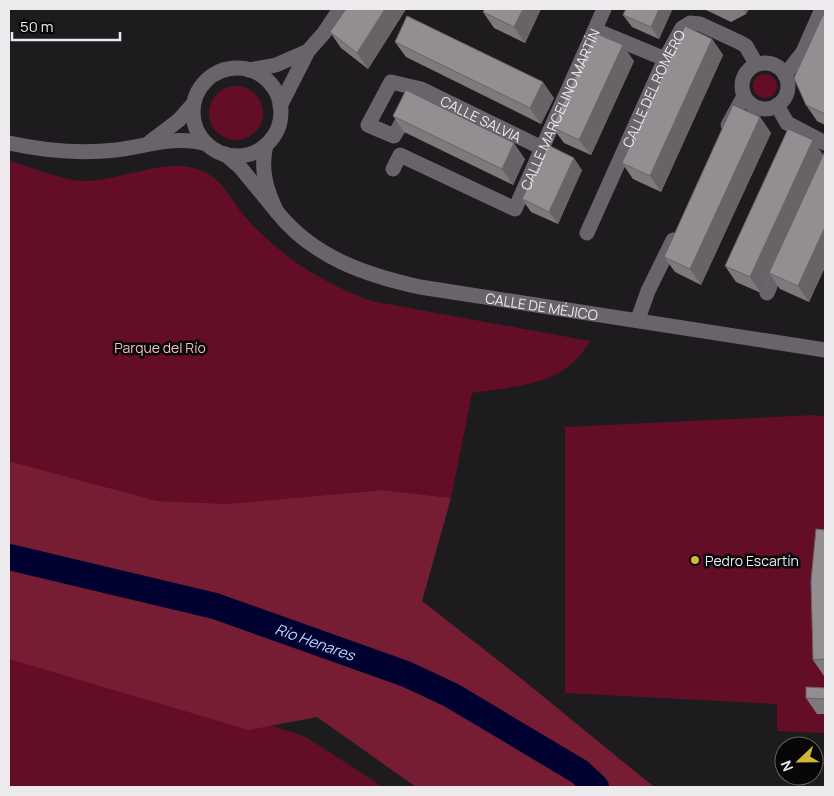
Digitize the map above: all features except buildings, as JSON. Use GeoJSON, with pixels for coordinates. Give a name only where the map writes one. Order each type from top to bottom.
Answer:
{"type":"FeatureCollection","features":[{"type":"Feature","properties":{"kind":"street"},"geometry":{"type":"LineString","coordinates":[[280,106],[308,51],[324,33],[340,9]]}},
{"type":"Feature","properties":{"kind":"street","name":"CALLE MARCELINO MARTÍN"},"geometry":{"type":"LineString","coordinates":[[394,168],[400,155],[515,209],[604,9]]}},
{"type":"Feature","properties":{"kind":"street"},"geometry":{"type":"LineString","coordinates":[[785,75],[803,52],[822,9]]}},
{"type":"Feature","properties":{"kind":"street","name":"CALLE DEL ROMERO"},"geometry":{"type":"LineString","coordinates":[[587,233],[665,59],[682,28],[694,23],[739,42],[746,46],[756,64]]}},
{"type":"Feature","properties":{"kind":"street"},"geometry":{"type":"LineString","coordinates":[[595,30],[665,59]]}},
{"type":"Feature","properties":{"kind":"street"},"geometry":{"type":"LineString","coordinates":[[149,143],[180,120],[194,103],[203,84],[219,72],[229,69],[249,70],[276,65],[308,51]]}},
{"type":"Feature","properties":{"kind":"street"},"geometry":{"type":"LineString","coordinates":[[719,142],[737,105],[744,96],[743,78],[751,67],[756,64],[773,64],[785,75],[788,88],[786,95],[777,105],[765,109],[758,108],[744,96]]}},
{"type":"Feature","properties":{"kind":"street"},"geometry":{"type":"LineString","coordinates":[[9,143],[44,151],[74,152],[116,150],[149,143],[182,141],[207,144],[225,154],[247,155],[266,145],[278,128],[280,106],[278,96],[270,84],[258,74],[249,70]]}},
{"type":"Feature","properties":{"kind":"street","name":"CALLE SALVIA"},"geometry":{"type":"LineString","coordinates":[[421,89],[542,148]]}},
{"type":"Feature","properties":{"kind":"street"},"geometry":{"type":"LineString","coordinates":[[194,103],[194,121],[207,144]]}},
{"type":"Feature","properties":{"kind":"street"},"geometry":{"type":"LineString","coordinates":[[777,105],[787,123],[825,143]]}},
{"type":"Feature","properties":{"kind":"street","name":"CALLE DE MÉJICO"},"geometry":{"type":"LineString","coordinates":[[266,145],[263,155],[264,180],[277,212]]}},
{"type":"Feature","properties":{"kind":"street","name":"CALLE DE MÉJICO"},"geometry":{"type":"LineString","coordinates":[[225,154],[240,168],[298,234],[343,264],[379,278],[420,287],[825,350]]}},
{"type":"Feature","properties":{"kind":"street"},"geometry":{"type":"LineString","coordinates":[[638,320],[648,291],[678,230]]}},
{"type":"Feature","properties":{"kind":"street"},"geometry":{"type":"LineString","coordinates":[[767,293],[787,250]]}},
{"type":"Feature","properties":{"kind":"green space"},"geometry":{"type":"Polygon","coordinates":[[[765,74],[774,77],[777,86],[774,95],[765,98],[756,95],[753,86],[756,77],[765,74]]]}},
{"type":"Feature","properties":{"kind":"green space"},"geometry":{"type":"Polygon","coordinates":[[[231,86],[241,86],[251,90],[259,98],[263,113],[259,128],[251,136],[241,140],[231,140],[221,136],[213,128],[209,118],[209,108],[213,98],[221,90],[231,86]]]}},
{"type":"Feature","properties":{"kind":"green space","name":"Parque del Río"},"geometry":{"type":"Polygon","coordinates":[[[9,161],[57,176],[82,181],[112,178],[159,167],[189,167],[202,171],[217,180],[242,214],[276,247],[304,268],[335,286],[371,301],[590,341],[579,356],[553,376],[523,385],[472,393],[451,498],[383,490],[227,504],[157,501],[9,461],[9,161]]]}},
{"type":"Feature","properties":{"kind":"green space","name":"Pedro Escartín"},"geometry":{"type":"Polygon","coordinates":[[[816,415],[825,417],[825,733],[777,731],[777,704],[565,693],[565,427],[816,415]]]}},
{"type":"Feature","properties":{"kind":"green space"},"geometry":{"type":"Polygon","coordinates":[[[9,639],[306,737],[383,787],[9,787],[9,639]]]}},
{"type":"Feature","properties":{"kind":"shaded area"},"geometry":{"type":"Polygon","coordinates":[[[9,461],[157,501],[227,504],[383,490],[451,498],[422,601],[523,680],[654,787],[416,787],[317,717],[249,730],[9,659],[9,461]]]}},
{"type":"Feature","properties":{"kind":"waterway","name":"Río Henares"},"geometry":{"type":"LineString","coordinates":[[9,557],[215,606],[406,674],[451,695],[580,772],[596,787]]}},
{"type":"Feature","properties":{"kind":"place","name":"Pedro Escartín"},"geometry":{"type":"Point","coordinates":[695,560]}}]}
